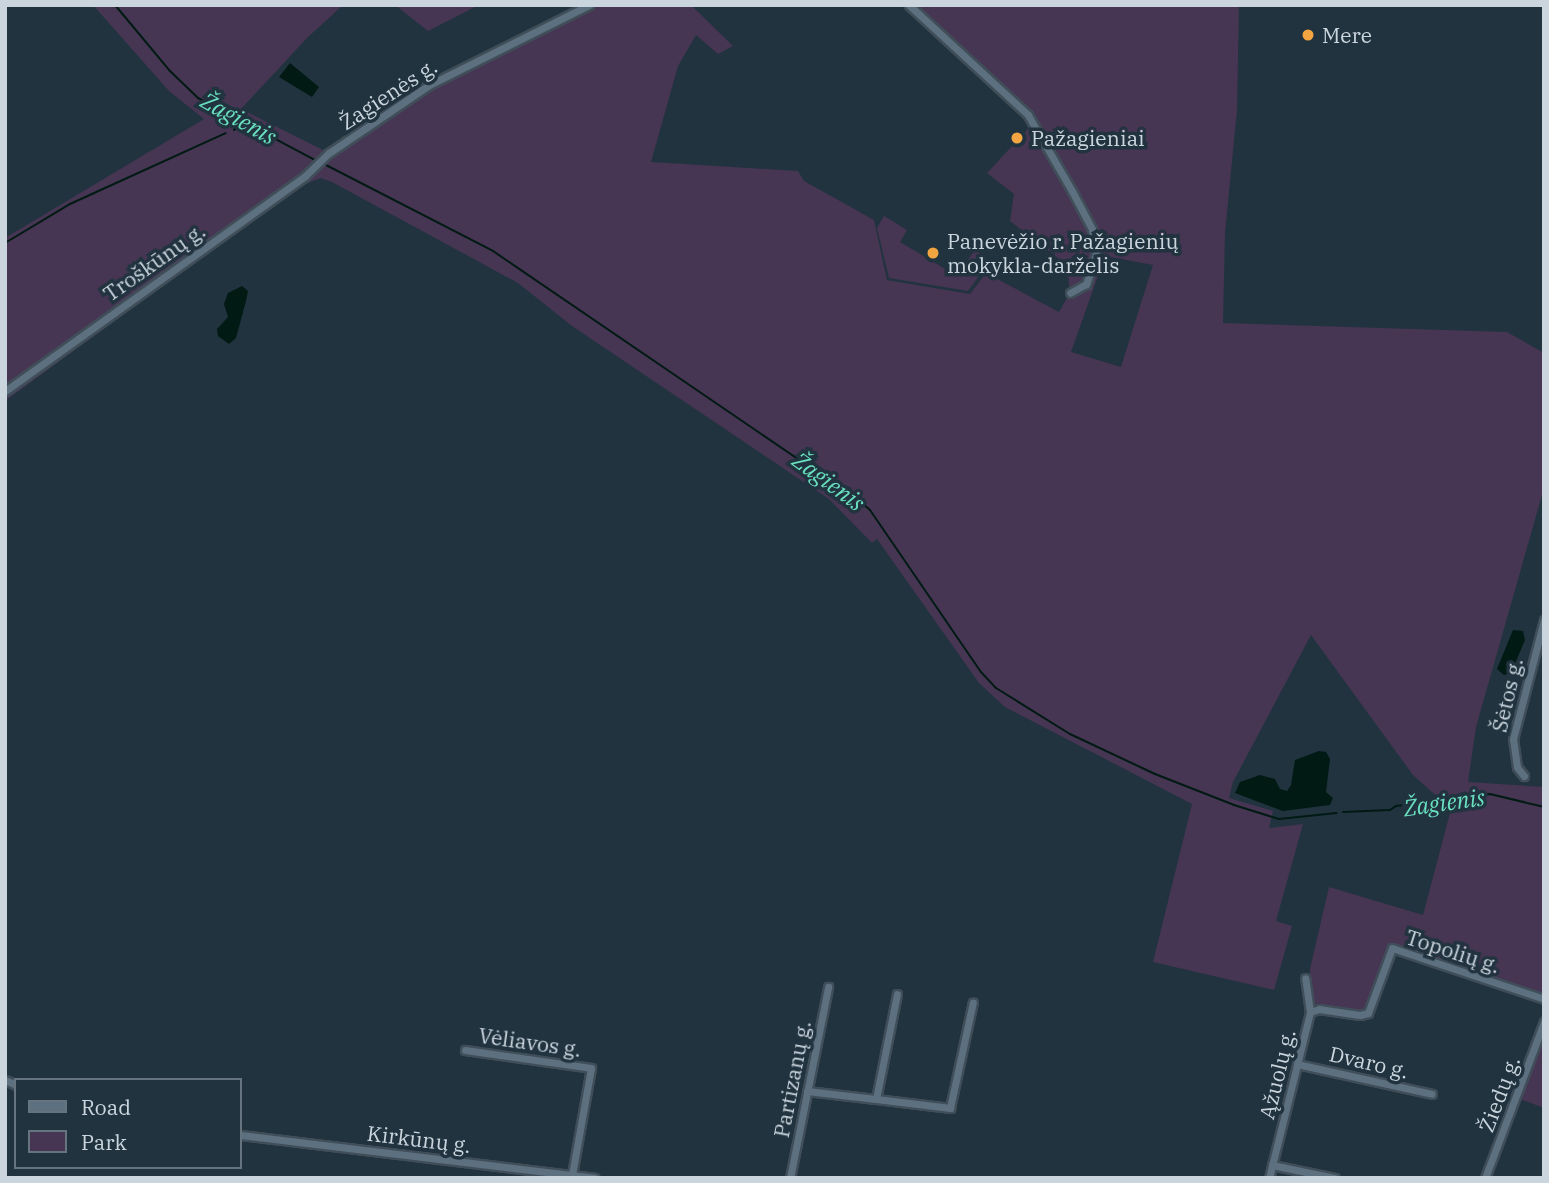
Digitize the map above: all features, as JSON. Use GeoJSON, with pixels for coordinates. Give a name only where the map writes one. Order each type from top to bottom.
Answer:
{"type":"FeatureCollection","features":[{"type":"Feature","properties":{"kind":"street","name":"Žagienės g."},"geometry":{"type":"LineString","coordinates":[[322,160],[429,85],[589,5]]}},
{"type":"Feature","properties":{"kind":"street"},"geometry":{"type":"LineString","coordinates":[[909,5],[1028,115],[1072,191],[1092,229],[1096,254],[1086,284],[1070,293]]}},
{"type":"Feature","properties":{"kind":"street","name":"Troškūnų g."},"geometry":{"type":"LineString","coordinates":[[5,391],[305,176],[322,160]]}},
{"type":"Feature","properties":{"kind":"street","name":"Šėtos g."},"geometry":{"type":"LineString","coordinates":[[1524,776],[1517,767],[1513,739],[1544,620]]}},
{"type":"Feature","properties":{"kind":"street","name":"Topolių g."},"geometry":{"type":"LineString","coordinates":[[1310,1012],[1320,1009],[1360,1015],[1368,1013],[1392,948],[1544,999]]}},
{"type":"Feature","properties":{"kind":"street","name":"Ąžuolų g."},"geometry":{"type":"LineString","coordinates":[[1269,1178],[1310,1012],[1306,978]]}},
{"type":"Feature","properties":{"kind":"street","name":"Partizanų g."},"geometry":{"type":"LineString","coordinates":[[790,1178],[828,987]]}},
{"type":"Feature","properties":{"kind":"street"},"geometry":{"type":"LineString","coordinates":[[876,1100],[897,994]]}},
{"type":"Feature","properties":{"kind":"street"},"geometry":{"type":"LineString","coordinates":[[807,1091],[950,1108],[973,1002]]}},
{"type":"Feature","properties":{"kind":"street","name":"Žiedų g."},"geometry":{"type":"LineString","coordinates":[[1485,1178],[1544,1022]]}},
{"type":"Feature","properties":{"kind":"street","name":"Vėliavos g."},"geometry":{"type":"LineString","coordinates":[[465,1051],[591,1068],[572,1175]]}},
{"type":"Feature","properties":{"kind":"street","name":"Dvaro g."},"geometry":{"type":"LineString","coordinates":[[1297,1064],[1432,1094]]}},
{"type":"Feature","properties":{"kind":"street","name":"Kirkūnų g."},"geometry":{"type":"LineString","coordinates":[[242,1135],[594,1178]]}},
{"type":"Feature","properties":{"kind":"street"},"geometry":{"type":"LineString","coordinates":[[1272,1165],[1335,1178]]}},
{"type":"Feature","properties":{"kind":"green space"},"geometry":{"type":"Polygon","coordinates":[[[93,5],[343,5],[307,38],[241,109],[329,153],[437,83],[592,5],[691,5],[733,46],[718,54],[696,35],[678,66],[651,162],[798,171],[804,181],[874,220],[887,280],[970,294],[986,273],[1059,312],[1070,293],[1067,265],[1010,221],[1014,194],[987,173],[1028,129],[1031,120],[984,74],[992,74],[915,5],[1239,5],[1237,110],[1225,233],[1223,323],[1507,332],[1544,353],[1544,488],[1476,727],[1468,782],[1544,787],[1544,997],[1390,943],[1364,1010],[1355,1012],[1310,1003],[1310,969],[1329,887],[1423,915],[1451,809],[1413,775],[1311,635],[1233,782],[1229,798],[1273,811],[1269,828],[1303,824],[1276,921],[1292,926],[1274,990],[1153,962],[1192,804],[1005,707],[979,683],[877,539],[872,543],[829,499],[572,326],[518,283],[332,182],[321,178],[297,187],[5,401],[5,238],[204,119],[169,91],[93,5]],[[1105,256],[1071,352],[1121,367],[1153,265],[1105,256]]]}},
{"type":"Feature","properties":{"kind":"green space"},"geometry":{"type":"Polygon","coordinates":[[[395,5],[479,5],[428,31],[395,5]]]}},
{"type":"Feature","properties":{"kind":"green space"},"geometry":{"type":"Polygon","coordinates":[[[884,216],[907,230],[900,242],[957,276],[976,248],[987,265],[968,291],[889,278],[877,228],[884,216]]]}},
{"type":"Feature","properties":{"kind":"green space"},"geometry":{"type":"Polygon","coordinates":[[[1544,1022],[1544,1108],[1517,1098],[1544,1022]]]}},
{"type":"Feature","properties":{"kind":"shaded area"},"geometry":{"type":"Polygon","coordinates":[[[290,63],[319,87],[312,97],[279,77],[290,63]]]}},
{"type":"Feature","properties":{"kind":"shaded area"},"geometry":{"type":"Polygon","coordinates":[[[242,286],[248,291],[246,301],[236,338],[229,344],[218,336],[217,329],[228,317],[224,304],[228,293],[242,286]]]}},
{"type":"Feature","properties":{"kind":"shaded area"},"geometry":{"type":"Polygon","coordinates":[[[1513,630],[1523,631],[1525,640],[1511,673],[1504,675],[1497,669],[1513,630]]]}},
{"type":"Feature","properties":{"kind":"shaded area"},"geometry":{"type":"Polygon","coordinates":[[[1319,751],[1326,752],[1330,759],[1326,792],[1333,798],[1330,805],[1283,811],[1235,793],[1240,782],[1260,775],[1275,779],[1280,789],[1287,791],[1291,785],[1295,760],[1319,751]]]}},
{"type":"Feature","properties":{"kind":"waterway","name":"Žagienis"},"geometry":{"type":"LineString","coordinates":[[115,5],[170,71],[198,98],[315,160]]}},
{"type":"Feature","properties":{"kind":"waterway"},"geometry":{"type":"LineString","coordinates":[[234,130],[241,123]]}},
{"type":"Feature","properties":{"kind":"waterway"},"geometry":{"type":"LineString","coordinates":[[5,243],[70,204],[226,133]]}},
{"type":"Feature","properties":{"kind":"waterway","name":"Žagienis"},"geometry":{"type":"LineString","coordinates":[[324,164],[493,251],[857,499],[870,510],[981,672],[996,688],[1070,734],[1155,774],[1234,805],[1279,819],[1337,813]]}},
{"type":"Feature","properties":{"kind":"waterway","name":"Žagienis"},"geometry":{"type":"LineString","coordinates":[[1343,812],[1390,810],[1396,806],[1490,794],[1544,807]]}},
{"type":"Feature","properties":{"kind":"place","name":"Mere"},"geometry":{"type":"Point","coordinates":[1308,35]}},
{"type":"Feature","properties":{"kind":"place","name":"Pažagieniai"},"geometry":{"type":"Point","coordinates":[1017,138]}},
{"type":"Feature","properties":{"kind":"place","name":"Panevėžio r. Pažagienių mokykla-darželis"},"geometry":{"type":"Point","coordinates":[933,253]}}]}
